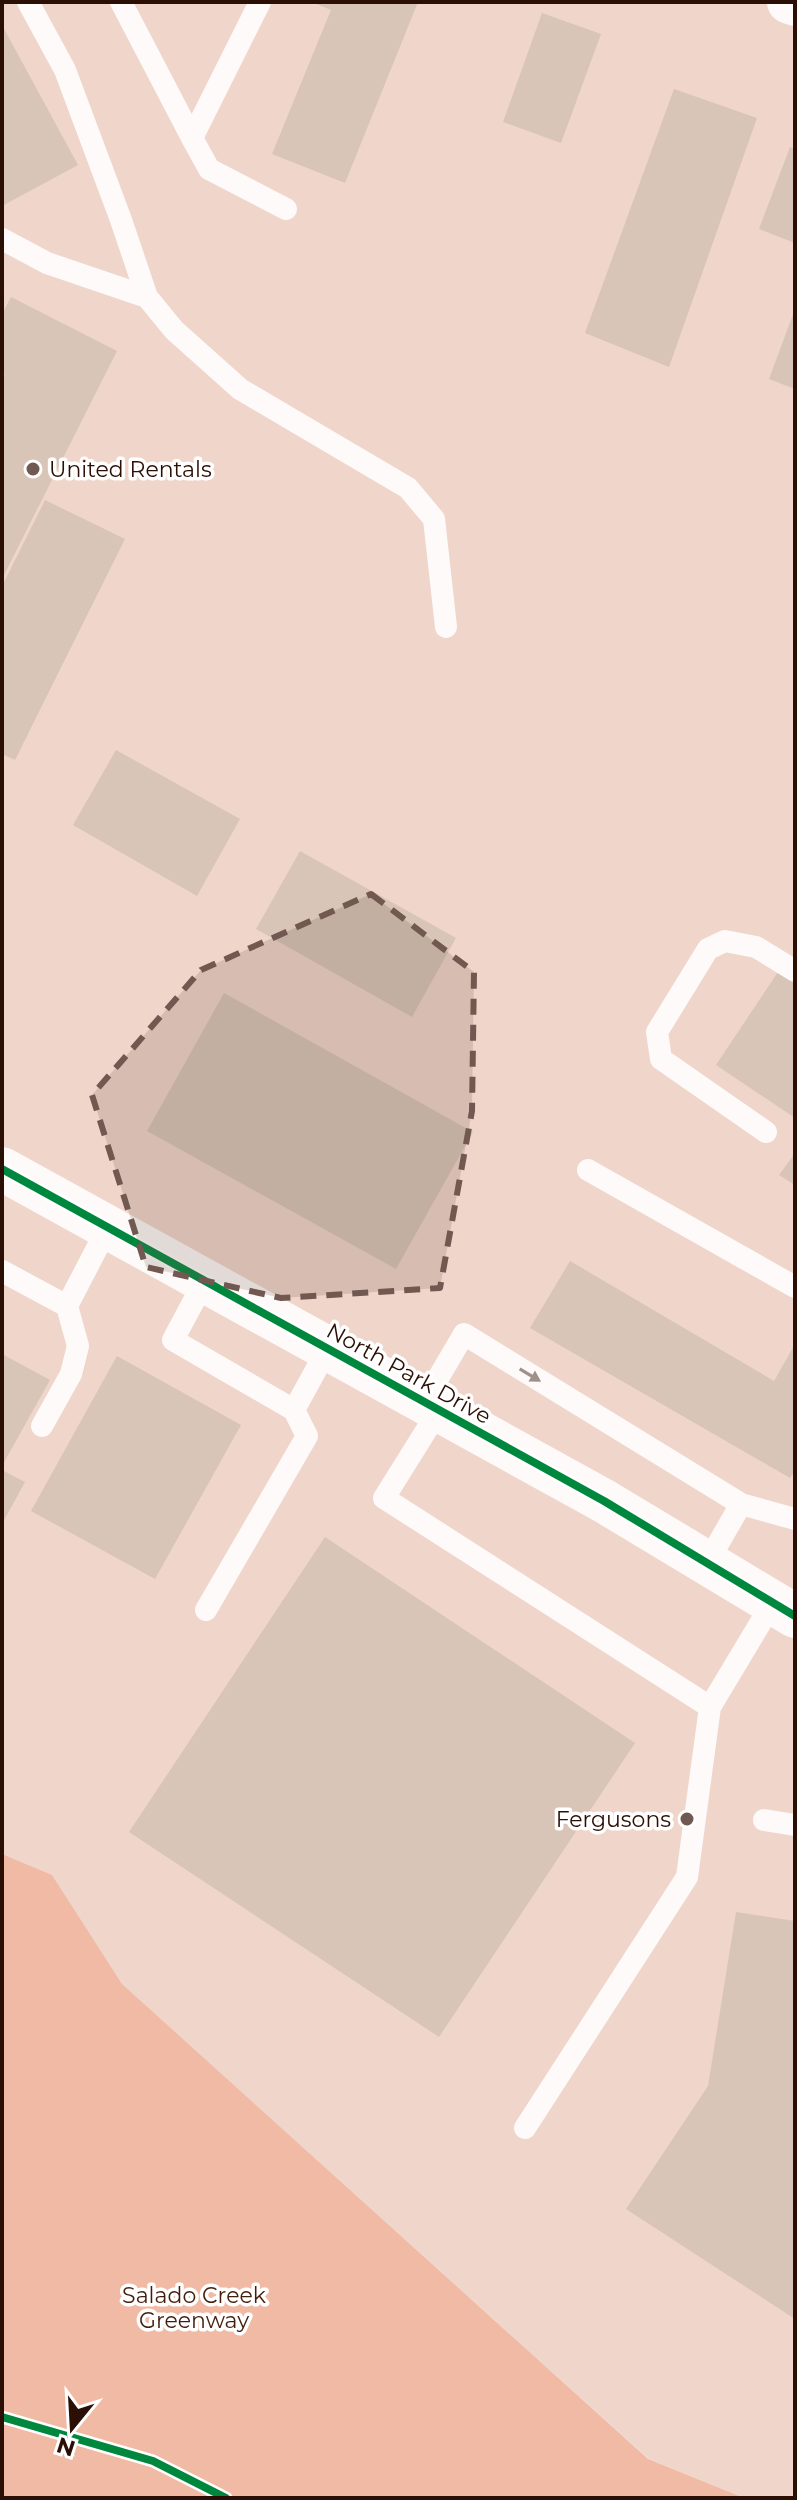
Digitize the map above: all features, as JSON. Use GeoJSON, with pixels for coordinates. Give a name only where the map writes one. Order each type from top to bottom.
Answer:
{"type":"FeatureCollection","features":[{"type":"Feature","properties":{"kind":"street","name":"North Park Drive"},"geometry":{"type":"LineString","coordinates":[[2,1169],[604,1501],[784,1609]]}},
{"type":"Feature","properties":{"kind":"lane"},"geometry":{"type":"LineString","coordinates":[[28,2],[65,70],[147,297],[174,330],[240,389],[408,488],[434,519],[446,627]]}},
{"type":"Feature","properties":{"kind":"lane"},"geometry":{"type":"LineString","coordinates":[[121,2],[209,169],[286,209]]}},
{"type":"Feature","properties":{"kind":"lane"},"geometry":{"type":"LineString","coordinates":[[192,138],[260,2]]}},
{"type":"Feature","properties":{"kind":"lane"},"geometry":{"type":"LineString","coordinates":[[2,239],[47,263],[147,297]]}},
{"type":"Feature","properties":{"kind":"lane"},"geometry":{"type":"LineString","coordinates":[[766,1132],[661,1059],[657,1032],[708,949],[725,941],[756,947],[795,971]]}},
{"type":"Feature","properties":{"kind":"lane"},"geometry":{"type":"LineString","coordinates":[[588,1170],[795,1287]]}},
{"type":"Feature","properties":{"kind":"lane"},"geometry":{"type":"LineString","coordinates":[[42,1426],[71,1374],[78,1346],[67,1306],[108,1227]]}},
{"type":"Feature","properties":{"kind":"lane"},"geometry":{"type":"LineString","coordinates":[[2,1271],[67,1306]]}},
{"type":"Feature","properties":{"kind":"lane"},"geometry":{"type":"LineString","coordinates":[[205,1280],[173,1340],[294,1410],[307,1436],[206,1610]]}},
{"type":"Feature","properties":{"kind":"lane"},"geometry":{"type":"LineString","coordinates":[[710,1707],[384,1498],[464,1334],[741,1504],[795,1519]]}},
{"type":"Feature","properties":{"kind":"lane"},"geometry":{"type":"LineString","coordinates":[[294,1410],[328,1348]]}},
{"type":"Feature","properties":{"kind":"lane"},"geometry":{"type":"LineString","coordinates":[[707,1563],[741,1504]]}},
{"type":"Feature","properties":{"kind":"lane"},"geometry":{"type":"LineString","coordinates":[[525,2128],[687,1877],[710,1707],[784,1609]]}},
{"type":"Feature","properties":{"kind":"lane"},"geometry":{"type":"LineString","coordinates":[[764,1820],[795,1825]]}},
{"type":"Feature","properties":{"kind":"highlighted area"},"geometry":{"type":"Polygon","coordinates":[[[371,894],[474,972],[472,1111],[440,1288],[281,1298],[146,1267],[92,1095],[201,970],[371,894]]]}},
{"type":"Feature","properties":{"kind":"shaded area"},"geometry":{"type":"Polygon","coordinates":[[[2,2],[795,2],[795,2498],[744,2498],[649,2459],[122,1984],[52,1875],[2,1854],[2,2]]]}},
{"type":"Feature","properties":{"kind":"green space","name":"Salado Creek Greenway"},"geometry":{"type":"Polygon","coordinates":[[[2,1854],[52,1875],[122,1984],[648,2459],[744,2498],[2,2498],[2,1854]]]}},
{"type":"Feature","properties":{"kind":"building"},"geometry":{"type":"Polygon","coordinates":[[[312,2],[418,2],[345,183],[272,154],[331,10],[312,2]]]}},
{"type":"Feature","properties":{"kind":"building"},"geometry":{"type":"Polygon","coordinates":[[[542,13],[601,34],[561,143],[503,122],[542,13]]]}},
{"type":"Feature","properties":{"kind":"building"},"geometry":{"type":"Polygon","coordinates":[[[2,25],[78,165],[2,206],[2,25]]]}},
{"type":"Feature","properties":{"kind":"building"},"geometry":{"type":"Polygon","coordinates":[[[674,89],[757,118],[669,367],[585,333],[674,89]]]}},
{"type":"Feature","properties":{"kind":"building"},"geometry":{"type":"Polygon","coordinates":[[[790,147],[795,149],[795,243],[759,229],[790,147]]]}},
{"type":"Feature","properties":{"kind":"building","name":"United Rentals"},"geometry":{"type":"Polygon","coordinates":[[[11,297],[117,351],[2,579],[2,380],[5,374],[2,372],[2,314],[11,297]]]}},
{"type":"Feature","properties":{"kind":"building"},"geometry":{"type":"Polygon","coordinates":[[[795,309],[795,389],[769,379],[795,309]]]}},
{"type":"Feature","properties":{"kind":"building"},"geometry":{"type":"Polygon","coordinates":[[[45,500],[125,539],[15,760],[2,754],[2,586],[45,500]]]}},
{"type":"Feature","properties":{"kind":"building"},"geometry":{"type":"Polygon","coordinates":[[[116,750],[240,819],[197,896],[73,825],[116,750]]]}},
{"type":"Feature","properties":{"kind":"building"},"geometry":{"type":"Polygon","coordinates":[[[300,851],[456,938],[412,1017],[256,929],[300,851]]]}},
{"type":"Feature","properties":{"kind":"building"},"geometry":{"type":"Polygon","coordinates":[[[780,969],[795,979],[795,1118],[716,1065],[780,969]]]}},
{"type":"Feature","properties":{"kind":"building"},"geometry":{"type":"Polygon","coordinates":[[[224,993],[473,1132],[396,1269],[147,1131],[224,993]]]}},
{"type":"Feature","properties":{"kind":"building"},"geometry":{"type":"Polygon","coordinates":[[[795,1153],[795,1185],[779,1175],[795,1153]]]}},
{"type":"Feature","properties":{"kind":"building"},"geometry":{"type":"Polygon","coordinates":[[[570,1261],[774,1381],[795,1344],[795,1471],[790,1478],[530,1328],[570,1261]]]}},
{"type":"Feature","properties":{"kind":"building"},"geometry":{"type":"Polygon","coordinates":[[[2,1354],[50,1380],[2,1466],[2,1354]]]}},
{"type":"Feature","properties":{"kind":"building"},"geometry":{"type":"Polygon","coordinates":[[[117,1356],[241,1425],[155,1579],[31,1511],[117,1356]]]}},
{"type":"Feature","properties":{"kind":"building"},"geometry":{"type":"Polygon","coordinates":[[[2,1470],[25,1482],[2,1524],[2,1470]]]}},
{"type":"Feature","properties":{"kind":"building"},"geometry":{"type":"Polygon","coordinates":[[[325,1537],[635,1743],[439,2037],[129,1832],[325,1537]]]}},
{"type":"Feature","properties":{"kind":"building"},"geometry":{"type":"Polygon","coordinates":[[[736,1912],[795,1921],[795,2319],[626,2209],[708,2086],[736,1912]]]}},
{"type":"Feature","properties":{"kind":"cycle path"},"geometry":{"type":"LineString","coordinates":[[2,1169],[604,1501],[795,1616]]}},
{"type":"Feature","properties":{"kind":"cycle path"},"geometry":{"type":"LineString","coordinates":[[2,2417],[153,2461],[226,2498]]}},
{"type":"Feature","properties":{"kind":"place","name":"United Rentals"},"geometry":{"type":"Point","coordinates":[33,469]}},
{"type":"Feature","properties":{"kind":"place","name":"Fergusons"},"geometry":{"type":"Point","coordinates":[687,1819]}}]}
